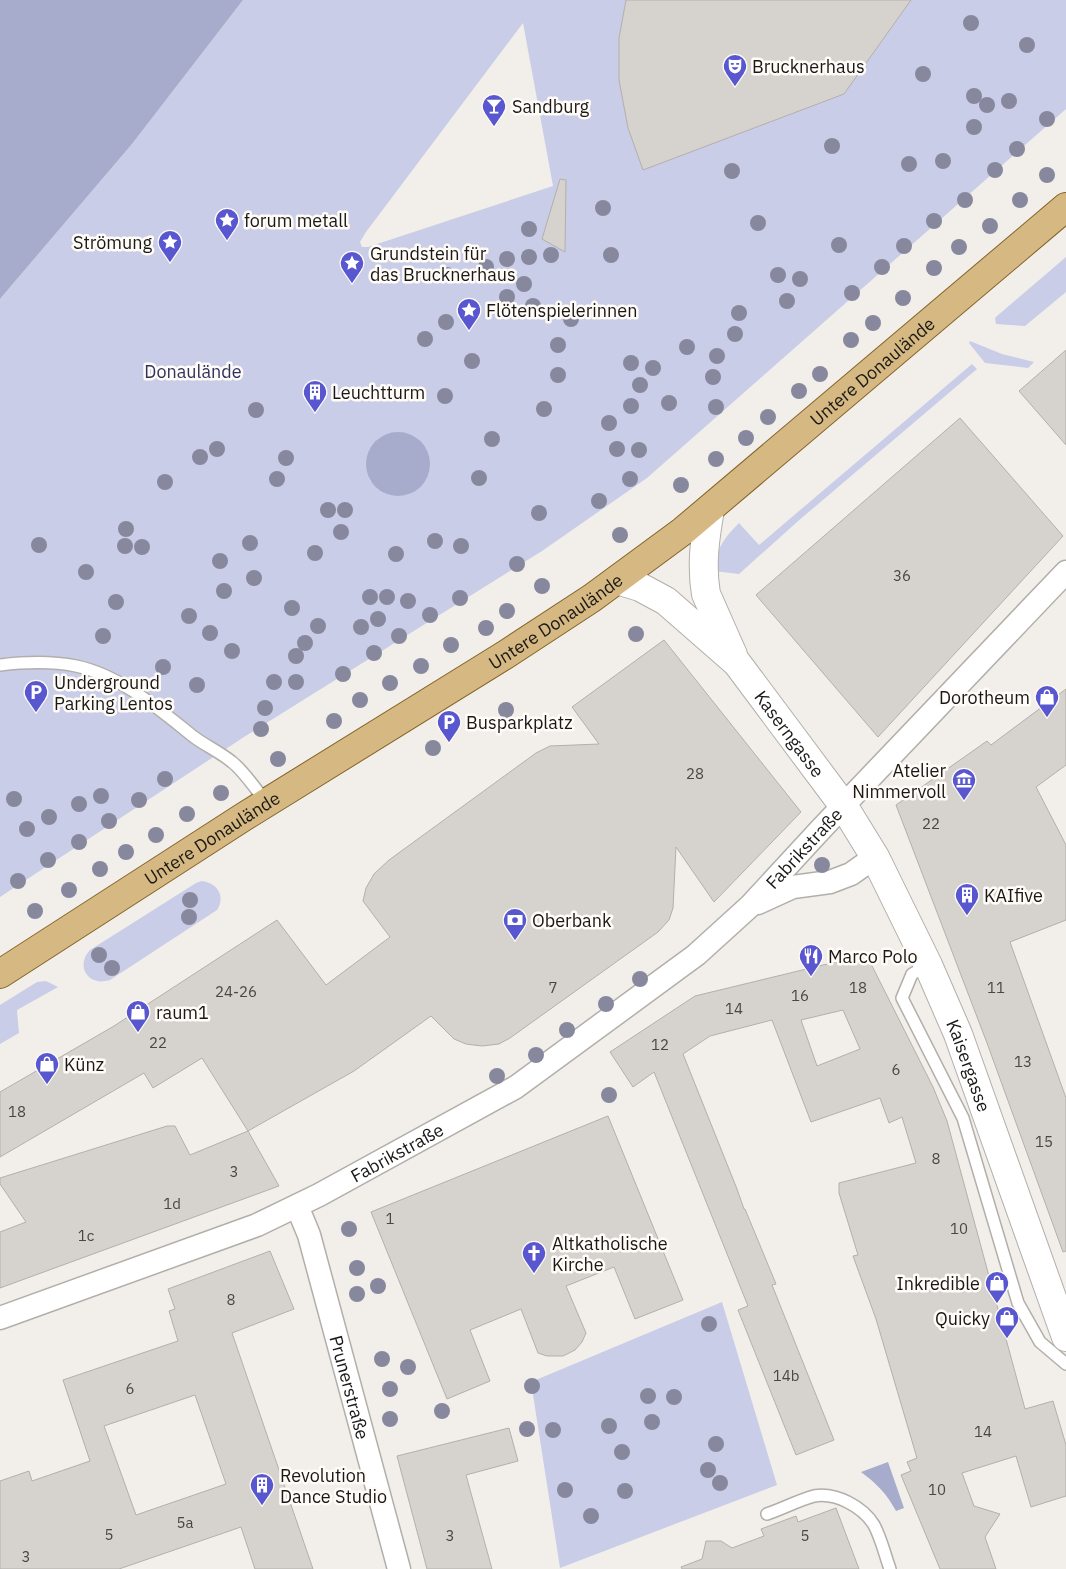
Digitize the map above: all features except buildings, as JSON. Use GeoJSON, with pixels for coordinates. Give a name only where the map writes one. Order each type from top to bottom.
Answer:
{"type":"FeatureCollection","features":[{"type":"Feature","properties":{"kind":"main road","name":"Untere Donaulände"},"geometry":{"type":"LineString","coordinates":[[0,974],[267,803],[506,655],[617,580],[710,509],[1066,207]]}},
{"type":"Feature","properties":{"kind":"main road","name":"Kaserngasse"},"geometry":{"type":"LineString","coordinates":[[710,509],[703,547],[706,594],[737,663]]}},
{"type":"Feature","properties":{"kind":"main road","name":"Kaserngasse"},"geometry":{"type":"LineString","coordinates":[[617,580],[640,587],[666,601],[737,663],[843,805]]}},
{"type":"Feature","properties":{"kind":"main road","name":"Kaisergasse"},"geometry":{"type":"LineString","coordinates":[[843,805],[875,857],[928,965],[958,1034],[1066,1338]]}},
{"type":"Feature","properties":{"kind":"street","name":"Fabrikstraße"},"geometry":{"type":"LineString","coordinates":[[0,1318],[257,1225],[297,1206],[516,1087],[696,955],[750,906],[843,805],[1066,572]]}},
{"type":"Feature","properties":{"kind":"street","name":"Fabrikstraße"},"geometry":{"type":"LineString","coordinates":[[750,906],[793,888],[830,882],[851,874],[875,857]]}},
{"type":"Feature","properties":{"kind":"street","name":"Prunerstraße"},"geometry":{"type":"LineString","coordinates":[[297,1206],[311,1244],[399,1569]]}},
{"type":"Feature","properties":{"kind":"lane"},"geometry":{"type":"LineString","coordinates":[[0,665],[25,662],[78,666],[114,680],[130,689],[196,738],[234,763],[267,803]]}},
{"type":"Feature","properties":{"kind":"lane"},"geometry":{"type":"LineString","coordinates":[[928,965],[912,974],[902,998],[963,1118],[1018,1303],[1040,1342],[1066,1364]]}},
{"type":"Feature","properties":{"kind":"lane"},"geometry":{"type":"LineString","coordinates":[[767,1514],[815,1496],[833,1496],[844,1500],[861,1511],[874,1525],[890,1569]]}},
{"type":"Feature","properties":{"kind":"green space","name":"Donaulände"},"geometry":{"type":"Polygon","coordinates":[[[243,0],[1066,0],[1066,109],[647,478],[542,551],[244,737],[0,897],[0,299],[132,144],[243,0]],[[523,23],[366,232],[360,242],[362,247],[368,247],[553,186],[523,23]],[[391,433],[377,441],[369,452],[367,466],[371,482],[402,433],[391,433]]]}},
{"type":"Feature","properties":{"kind":"green space"},"geometry":{"type":"Polygon","coordinates":[[[1066,257],[1066,292],[1025,326],[996,324],[995,318],[997,316],[1066,257]]]}},
{"type":"Feature","properties":{"kind":"green space"},"geometry":{"type":"Polygon","coordinates":[[[970,341],[1002,354],[1034,362],[1028,368],[985,363],[969,343],[970,341]]]}},
{"type":"Feature","properties":{"kind":"green space"},"geometry":{"type":"Polygon","coordinates":[[[972,364],[977,369],[797,522],[739,574],[714,571],[722,544],[739,523],[759,545],[972,364]]]}},
{"type":"Feature","properties":{"kind":"green space"},"geometry":{"type":"Polygon","coordinates":[[[202,881],[216,887],[221,900],[217,910],[110,980],[95,981],[86,974],[84,962],[90,950],[202,881]]]}},
{"type":"Feature","properties":{"kind":"green space"},"geometry":{"type":"Polygon","coordinates":[[[46,981],[58,987],[17,1010],[19,1033],[0,1044],[0,1005],[37,982],[46,981]]]}},
{"type":"Feature","properties":{"kind":"green space"},"geometry":{"type":"Polygon","coordinates":[[[722,1302],[777,1485],[560,1568],[531,1382],[722,1302]]]}},
{"type":"Feature","properties":{"kind":"shaded area"},"geometry":{"type":"Polygon","coordinates":[[[0,0],[243,0],[132,144],[0,299],[0,0]]]}},
{"type":"Feature","properties":{"kind":"shaded area"},"geometry":{"type":"Polygon","coordinates":[[[398,432],[416,438],[424,446],[430,464],[424,482],[416,490],[398,496],[380,490],[372,482],[366,464],[372,446],[380,438],[398,432]]]}},
{"type":"Feature","properties":{"kind":"shaded area"},"geometry":{"type":"Polygon","coordinates":[[[888,1462],[904,1508],[896,1511],[881,1489],[861,1472],[888,1462]]]}},
{"type":"Feature","properties":{"kind":"place","name":"Brucknerhaus"},"geometry":{"type":"Point","coordinates":[735,87]}},
{"type":"Feature","properties":{"kind":"place","name":"Sandburg"},"geometry":{"type":"Point","coordinates":[494,127]}},
{"type":"Feature","properties":{"kind":"place","name":"forum metall"},"geometry":{"type":"Point","coordinates":[227,241]}},
{"type":"Feature","properties":{"kind":"place","name":"Strömung"},"geometry":{"type":"Point","coordinates":[170,263]}},
{"type":"Feature","properties":{"kind":"place","name":"Grundstein für das Brucknerhaus"},"geometry":{"type":"Point","coordinates":[352,284]}},
{"type":"Feature","properties":{"kind":"place","name":"Flötenspielerinnen"},"geometry":{"type":"Point","coordinates":[469,331]}},
{"type":"Feature","properties":{"kind":"place","name":"Leuchtturm"},"geometry":{"type":"Point","coordinates":[315,413]}},
{"type":"Feature","properties":{"kind":"place","name":"Underground Parking Lentos"},"geometry":{"type":"Point","coordinates":[36,713]}},
{"type":"Feature","properties":{"kind":"place","name":"Dorotheum"},"geometry":{"type":"Point","coordinates":[1047,718]}},
{"type":"Feature","properties":{"kind":"place","name":"Busparkplatz"},"geometry":{"type":"Point","coordinates":[449,743]}},
{"type":"Feature","properties":{"kind":"place","name":"Atelier Nimmervoll"},"geometry":{"type":"Point","coordinates":[964,801]}},
{"type":"Feature","properties":{"kind":"place","name":"KAIfive"},"geometry":{"type":"Point","coordinates":[967,916]}},
{"type":"Feature","properties":{"kind":"place","name":"Oberbank"},"geometry":{"type":"Point","coordinates":[515,941]}},
{"type":"Feature","properties":{"kind":"place","name":"Marco Polo"},"geometry":{"type":"Point","coordinates":[811,977]}},
{"type":"Feature","properties":{"kind":"place","name":"raum1"},"geometry":{"type":"Point","coordinates":[138,1033]}},
{"type":"Feature","properties":{"kind":"place","name":"Künz"},"geometry":{"type":"Point","coordinates":[47,1085]}},
{"type":"Feature","properties":{"kind":"place","name":"Altkatholische Kirche"},"geometry":{"type":"Point","coordinates":[534,1274]}},
{"type":"Feature","properties":{"kind":"place","name":"Inkredible"},"geometry":{"type":"Point","coordinates":[997,1304]}},
{"type":"Feature","properties":{"kind":"place","name":"Quicky"},"geometry":{"type":"Point","coordinates":[1007,1339]}},
{"type":"Feature","properties":{"kind":"place","name":"Revolution Dance Studio"},"geometry":{"type":"Point","coordinates":[262,1506]}}]}
